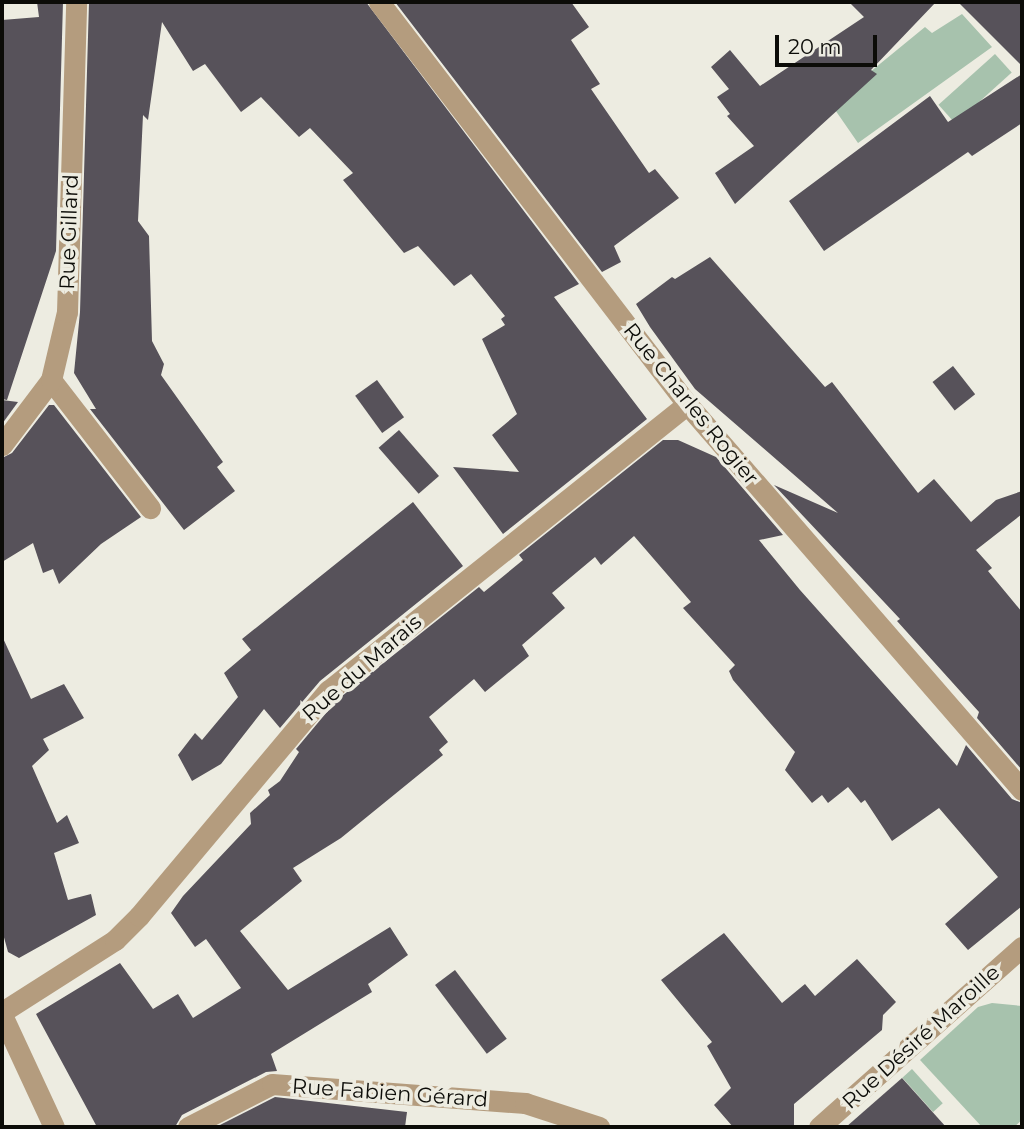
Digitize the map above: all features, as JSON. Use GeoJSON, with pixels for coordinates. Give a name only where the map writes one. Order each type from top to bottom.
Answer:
{"type":"FeatureCollection","features":[{"type":"Feature","properties":{"kind":"street","name":"Rue Gillard"},"geometry":{"type":"LineString","coordinates":[[2,445],[51,380],[67,312],[76,2]]}},
{"type":"Feature","properties":{"kind":"street","name":"Rue Charles Rogier"},"geometry":{"type":"LineString","coordinates":[[379,2],[687,404],[1022,790]]}},
{"type":"Feature","properties":{"kind":"street"},"geometry":{"type":"LineString","coordinates":[[51,380],[150,508]]}},
{"type":"Feature","properties":{"kind":"street","name":"Rue du Marais"},"geometry":{"type":"LineString","coordinates":[[2,1013],[115,940],[139,916],[328,691],[687,404]]}},
{"type":"Feature","properties":{"kind":"street","name":"Rue Désiré Maroille"},"geometry":{"type":"LineString","coordinates":[[819,1127],[1022,947]]}},
{"type":"Feature","properties":{"kind":"street"},"geometry":{"type":"LineString","coordinates":[[2,1013],[7,1040],[54,1127]]}},
{"type":"Feature","properties":{"kind":"street","name":"Rue Fabien Gérard"},"geometry":{"type":"LineString","coordinates":[[188,1127],[272,1084],[525,1102],[599,1127]]}},
{"type":"Feature","properties":{"kind":"green space"},"geometry":{"type":"Polygon","coordinates":[[[962,14],[992,47],[858,143],[831,104],[925,27],[932,33],[962,14]]]}},
{"type":"Feature","properties":{"kind":"green space"},"geometry":{"type":"Polygon","coordinates":[[[995,54],[1012,73],[955,123],[939,105],[995,54]]]}},
{"type":"Feature","properties":{"kind":"green space"},"geometry":{"type":"Polygon","coordinates":[[[992,1003],[1022,1006],[1022,1120],[1014,1127],[982,1127],[920,1060],[978,1007],[992,1003]]]}},
{"type":"Feature","properties":{"kind":"green space"},"geometry":{"type":"Polygon","coordinates":[[[912,1069],[943,1103],[933,1112],[902,1078],[912,1069]]]}},
{"type":"Feature","properties":{"kind":"building"},"geometry":{"type":"Polygon","coordinates":[[[37,2],[63,2],[56,251],[7,400],[2,399],[2,20],[39,17],[37,2]]]}},
{"type":"Feature","properties":{"kind":"building"},"geometry":{"type":"Polygon","coordinates":[[[89,2],[366,2],[579,284],[554,297],[647,419],[503,534],[453,467],[519,472],[492,435],[517,414],[482,339],[505,325],[501,319],[505,316],[471,274],[454,286],[418,246],[404,253],[343,180],[353,173],[310,128],[299,137],[261,97],[241,112],[205,64],[193,71],[162,22],[148,120],[143,115],[138,221],[149,236],[152,341],[164,364],[161,375],[223,462],[217,467],[235,491],[184,530],[90,409],[96,409],[74,373],[80,312],[89,2]]]}},
{"type":"Feature","properties":{"kind":"building"},"geometry":{"type":"Polygon","coordinates":[[[395,2],[571,2],[589,27],[571,40],[600,84],[591,89],[649,173],[655,169],[679,198],[614,246],[621,262],[602,272],[395,2]]]}},
{"type":"Feature","properties":{"kind":"building"},"geometry":{"type":"Polygon","coordinates":[[[849,2],[936,2],[871,70],[877,74],[735,204],[715,173],[754,146],[727,116],[730,114],[717,97],[729,89],[711,67],[730,50],[760,86],[864,17],[849,2]]]}},
{"type":"Feature","properties":{"kind":"building"},"geometry":{"type":"Polygon","coordinates":[[[958,2],[1022,2],[1022,66],[958,2]]]}},
{"type":"Feature","properties":{"kind":"building"},"geometry":{"type":"Polygon","coordinates":[[[1022,74],[1022,123],[972,156],[968,152],[824,251],[789,201],[930,96],[948,122],[1022,74]]]}},
{"type":"Feature","properties":{"kind":"building"},"geometry":{"type":"Polygon","coordinates":[[[710,257],[825,387],[832,382],[918,493],[934,479],[971,522],[996,500],[1022,491],[1022,514],[976,550],[992,568],[988,571],[1022,612],[1022,770],[977,718],[979,712],[897,621],[900,619],[774,485],[838,513],[695,389],[636,304],[672,277],[675,279],[710,257]]]}},
{"type":"Feature","properties":{"kind":"building"},"geometry":{"type":"Polygon","coordinates":[[[953,366],[975,394],[955,410],[933,382],[953,366]]]}},
{"type":"Feature","properties":{"kind":"building"},"geometry":{"type":"Polygon","coordinates":[[[377,380],[404,417],[382,433],[355,396],[377,380]]]}},
{"type":"Feature","properties":{"kind":"building"},"geometry":{"type":"Polygon","coordinates":[[[2,400],[18,402],[2,424],[2,400]]]}},
{"type":"Feature","properties":{"kind":"building"},"geometry":{"type":"Polygon","coordinates":[[[49,405],[54,405],[141,517],[101,544],[59,584],[53,569],[43,573],[33,543],[2,562],[2,458],[12,453],[49,405]]]}},
{"type":"Feature","properties":{"kind":"building"},"geometry":{"type":"Polygon","coordinates":[[[399,430],[439,476],[419,494],[379,448],[399,430]]]}},
{"type":"Feature","properties":{"kind":"building"},"geometry":{"type":"Polygon","coordinates":[[[663,440],[678,440],[716,457],[783,535],[759,540],[800,590],[957,766],[966,745],[1012,799],[1022,803],[1022,906],[968,950],[945,924],[998,877],[939,808],[892,841],[865,800],[861,803],[848,787],[828,803],[822,795],[812,803],[785,770],[795,752],[733,680],[729,671],[735,665],[683,608],[691,602],[634,536],[601,565],[595,557],[552,593],[565,608],[522,645],[529,656],[485,692],[474,679],[429,717],[448,742],[439,750],[443,755],[341,838],[293,868],[302,881],[240,931],[288,990],[390,927],[408,955],[368,984],[372,992],[271,1054],[277,1071],[266,1072],[182,1115],[175,1127],[97,1127],[36,1014],[120,963],[153,1009],[178,994],[193,1018],[241,988],[206,939],[195,947],[171,913],[183,896],[251,824],[250,813],[270,795],[268,790],[280,781],[299,752],[296,749],[337,700],[479,587],[484,592],[523,560],[519,555],[663,440]]]}},
{"type":"Feature","properties":{"kind":"building"},"geometry":{"type":"Polygon","coordinates":[[[413,502],[463,566],[320,681],[280,728],[264,709],[221,764],[192,781],[178,755],[195,733],[202,740],[238,697],[224,673],[251,650],[242,639],[413,502]]]}},
{"type":"Feature","properties":{"kind":"building"},"geometry":{"type":"Polygon","coordinates":[[[2,636],[31,699],[64,684],[84,718],[43,739],[49,750],[32,766],[57,823],[67,815],[79,843],[54,853],[68,900],[91,894],[96,915],[19,958],[8,952],[2,930],[2,636]]]}},
{"type":"Feature","properties":{"kind":"building"},"geometry":{"type":"Polygon","coordinates":[[[724,933],[782,1003],[805,984],[815,996],[857,959],[896,1002],[883,1015],[882,1030],[794,1104],[794,1127],[733,1127],[714,1105],[731,1088],[707,1046],[712,1042],[661,980],[724,933]]]}},
{"type":"Feature","properties":{"kind":"building"},"geometry":{"type":"Polygon","coordinates":[[[455,970],[507,1039],[487,1054],[435,985],[455,970]]]}},
{"type":"Feature","properties":{"kind":"building"},"geometry":{"type":"Polygon","coordinates":[[[902,1078],[946,1127],[846,1127],[902,1078]]]}},
{"type":"Feature","properties":{"kind":"building"},"geometry":{"type":"Polygon","coordinates":[[[275,1097],[407,1112],[405,1127],[216,1127],[275,1097]]]}}]}
